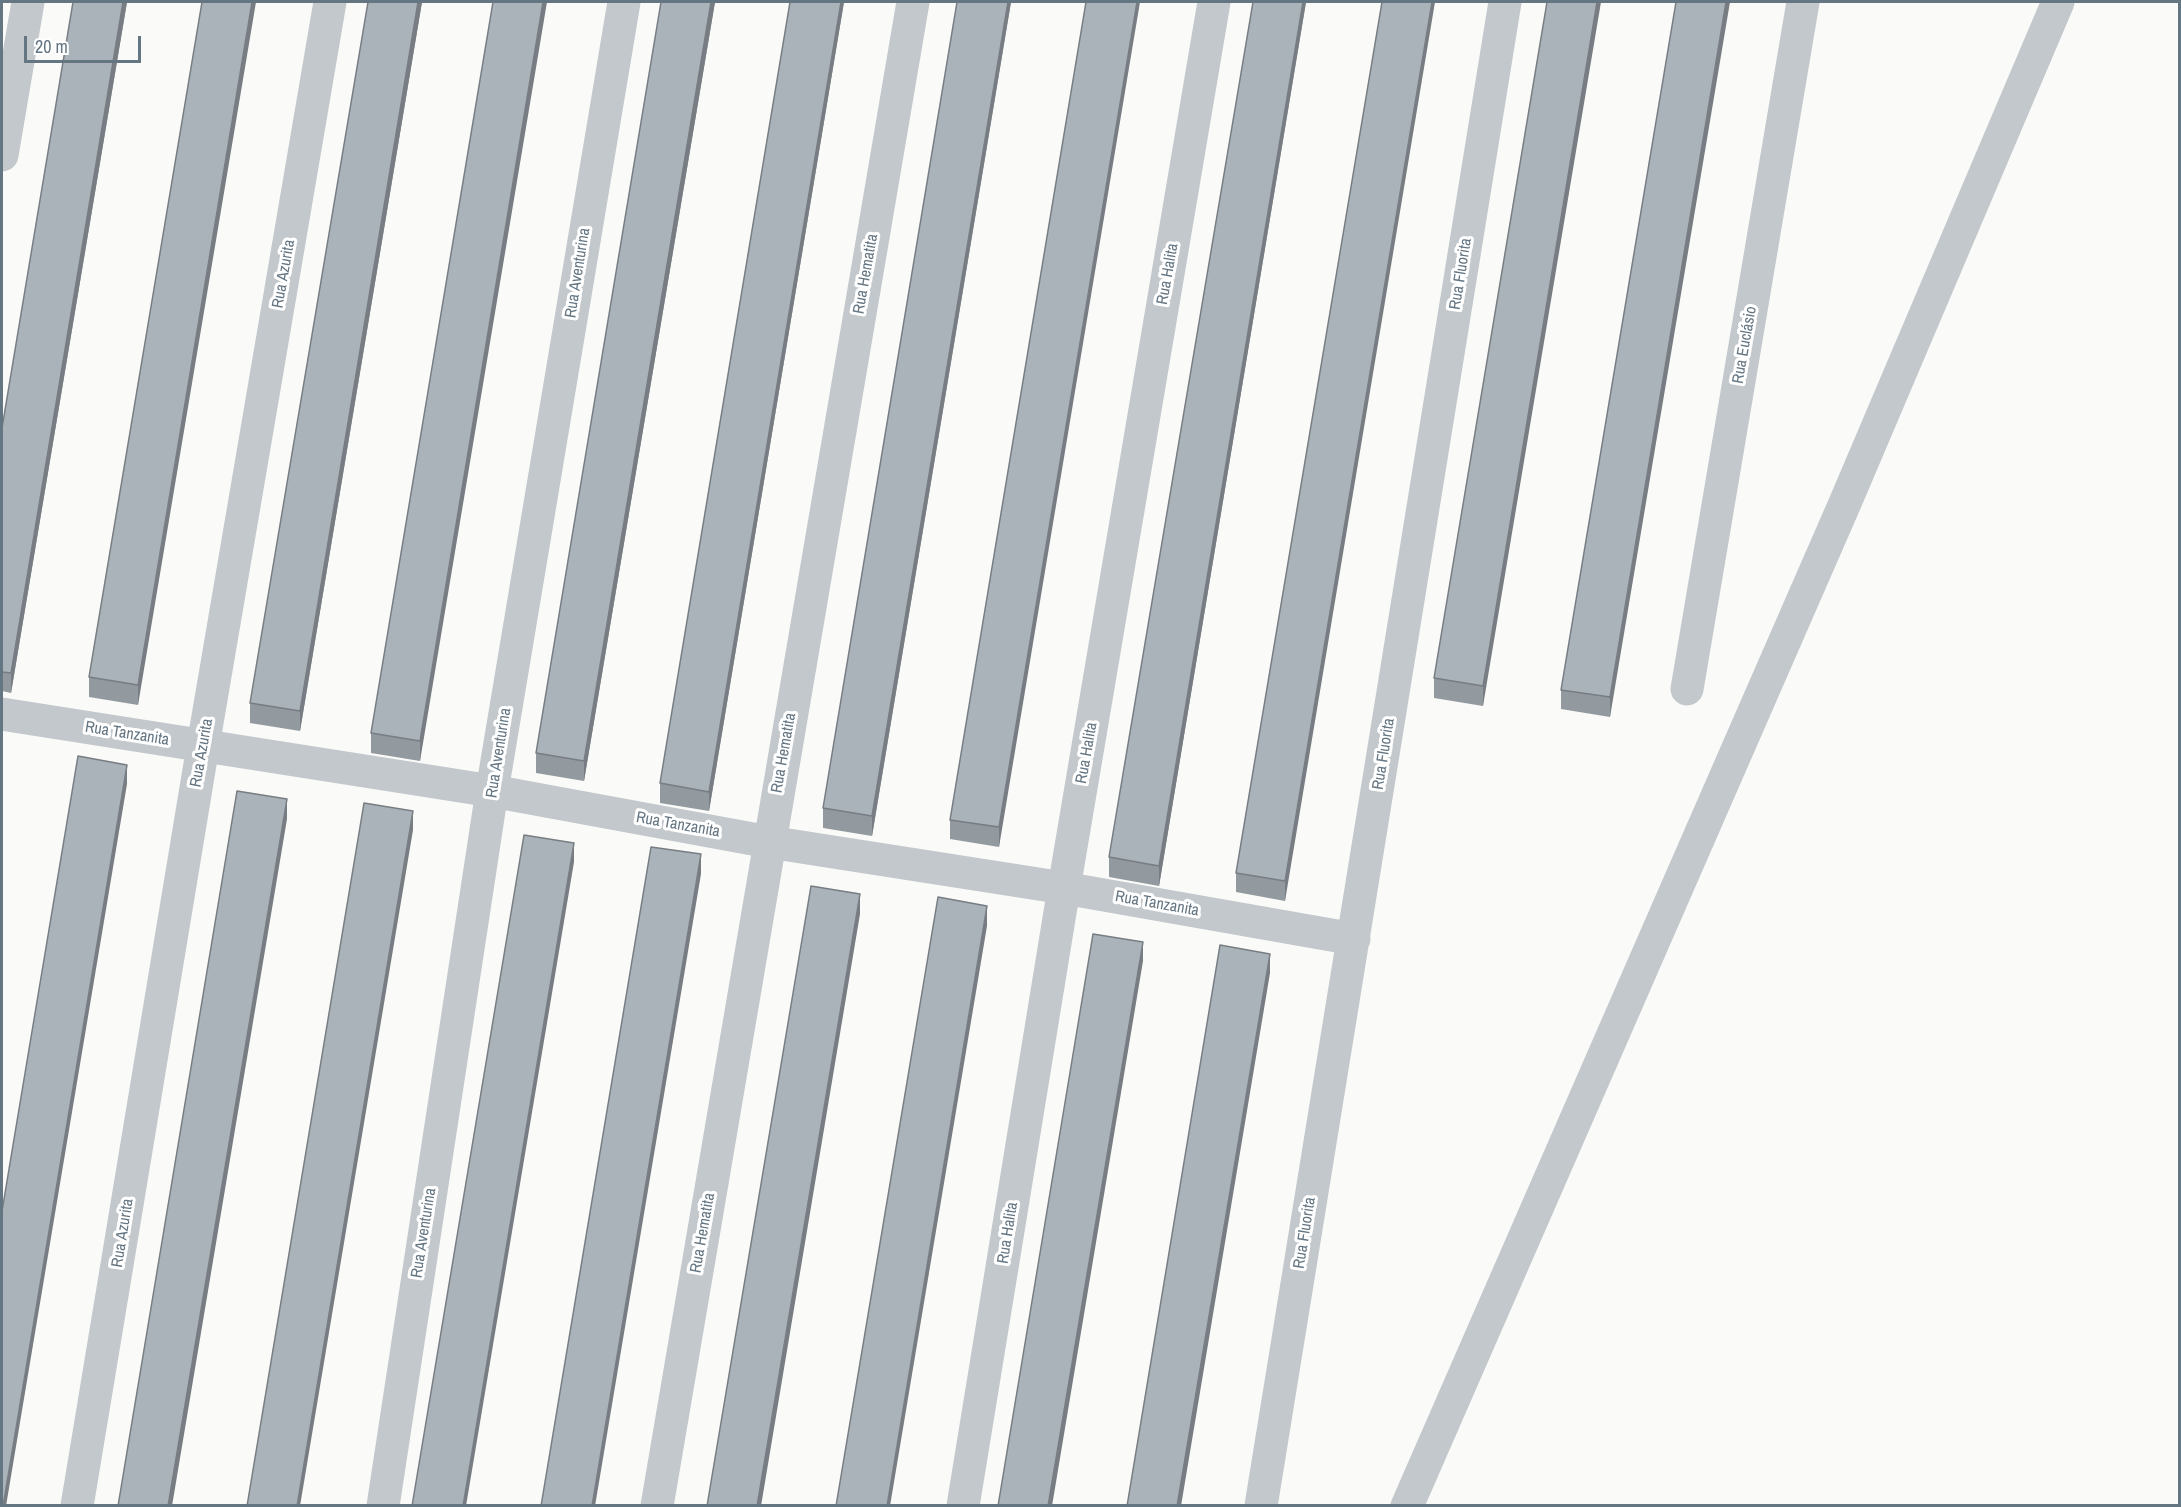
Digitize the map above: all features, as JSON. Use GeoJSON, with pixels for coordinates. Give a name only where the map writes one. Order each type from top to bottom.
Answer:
{"type":"FeatureCollection","features":[{"type":"Feature","properties":{"kind":"street"},"geometry":{"type":"LineString","coordinates":[[2,155],[28,2]]}},
{"type":"Feature","properties":{"kind":"street","name":"Rua Azurita"},"geometry":{"type":"LineString","coordinates":[[77,1506],[203,746],[330,2]]}},
{"type":"Feature","properties":{"kind":"street","name":"Rua Aventurina"},"geometry":{"type":"LineString","coordinates":[[383,1506],[492,791],[624,2]]}},
{"type":"Feature","properties":{"kind":"street","name":"Rua Hematita"},"geometry":{"type":"LineString","coordinates":[[657,1506],[913,2]]}},
{"type":"Feature","properties":{"kind":"street","name":"Rua Halita"},"geometry":{"type":"LineString","coordinates":[[963,1506],[1064,888],[1214,2]]}},
{"type":"Feature","properties":{"kind":"street","name":"Rua Fluorita"},"geometry":{"type":"LineString","coordinates":[[1261,1506],[1505,2]]}},
{"type":"Feature","properties":{"kind":"street","name":"Rua Euclásio"},"geometry":{"type":"LineString","coordinates":[[1687,688],[1803,2]]}},
{"type":"Feature","properties":{"kind":"street"},"geometry":{"type":"LineString","coordinates":[[1407,1506],[1845,503],[2058,2]]}},
{"type":"Feature","properties":{"kind":"street","name":"Rua Tanzanita"},"geometry":{"type":"LineString","coordinates":[[2,714],[492,791],[769,842],[1064,888],[1354,939]]}},
{"type":"Feature","properties":{"kind":"building"},"geometry":{"type":"Polygon","coordinates":[[[73,2],[123,2],[11,673],[2,672],[2,428],[73,2]]]}},
{"type":"Feature","properties":{"kind":"building"},"geometry":{"type":"Polygon","coordinates":[[[202,2],[252,2],[138,685],[89,677],[202,2]]]}},
{"type":"Feature","properties":{"kind":"building"},"geometry":{"type":"Polygon","coordinates":[[[368,2],[418,2],[300,711],[250,703],[368,2]]]}},
{"type":"Feature","properties":{"kind":"building"},"geometry":{"type":"Polygon","coordinates":[[[493,2],[543,2],[420,741],[371,733],[493,2]]]}},
{"type":"Feature","properties":{"kind":"building"},"geometry":{"type":"Polygon","coordinates":[[[661,2],[711,2],[584,761],[536,753],[661,2]]]}},
{"type":"Feature","properties":{"kind":"building"},"geometry":{"type":"Polygon","coordinates":[[[790,2],[841,2],[709,792],[660,783],[790,2]]]}},
{"type":"Feature","properties":{"kind":"building"},"geometry":{"type":"Polygon","coordinates":[[[957,2],[1008,2],[872,816],[823,808],[957,2]]]}},
{"type":"Feature","properties":{"kind":"building"},"geometry":{"type":"Polygon","coordinates":[[[1086,2],[1137,2],[999,827],[950,820],[1086,2]]]}},
{"type":"Feature","properties":{"kind":"building"},"geometry":{"type":"Polygon","coordinates":[[[1253,2],[1303,2],[1159,866],[1109,857],[1253,2]]]}},
{"type":"Feature","properties":{"kind":"building"},"geometry":{"type":"Polygon","coordinates":[[[1382,2],[1432,2],[1285,881],[1236,873],[1382,2]]]}},
{"type":"Feature","properties":{"kind":"building"},"geometry":{"type":"Polygon","coordinates":[[[1547,2],[1597,2],[1483,686],[1434,678],[1547,2]]]}},
{"type":"Feature","properties":{"kind":"building"},"geometry":{"type":"Polygon","coordinates":[[[1676,2],[1726,2],[1610,697],[1561,690],[1676,2]]]}},
{"type":"Feature","properties":{"kind":"building"},"geometry":{"type":"Polygon","coordinates":[[[78,756],[127,765],[2,1506],[2,1211],[78,756]]]}},
{"type":"Feature","properties":{"kind":"building"},"geometry":{"type":"Polygon","coordinates":[[[237,791],[287,799],[168,1506],[118,1506],[237,791]]]}},
{"type":"Feature","properties":{"kind":"building"},"geometry":{"type":"Polygon","coordinates":[[[364,803],[413,811],[297,1506],[247,1506],[364,803]]]}},
{"type":"Feature","properties":{"kind":"building"},"geometry":{"type":"Polygon","coordinates":[[[524,835],[574,843],[463,1506],[412,1506],[524,835]]]}},
{"type":"Feature","properties":{"kind":"building"},"geometry":{"type":"Polygon","coordinates":[[[651,847],[701,854],[592,1506],[541,1506],[651,847]]]}},
{"type":"Feature","properties":{"kind":"building"},"geometry":{"type":"Polygon","coordinates":[[[811,886],[860,894],[757,1506],[707,1506],[811,886]]]}},
{"type":"Feature","properties":{"kind":"building"},"geometry":{"type":"Polygon","coordinates":[[[938,897],[987,906],[887,1506],[836,1506],[938,897]]]}},
{"type":"Feature","properties":{"kind":"building"},"geometry":{"type":"Polygon","coordinates":[[[1093,934],[1143,942],[1048,1506],[998,1506],[1093,934]]]}},
{"type":"Feature","properties":{"kind":"building"},"geometry":{"type":"Polygon","coordinates":[[[1220,945],[1270,954],[1177,1506],[1127,1506],[1220,945]]]}}]}
